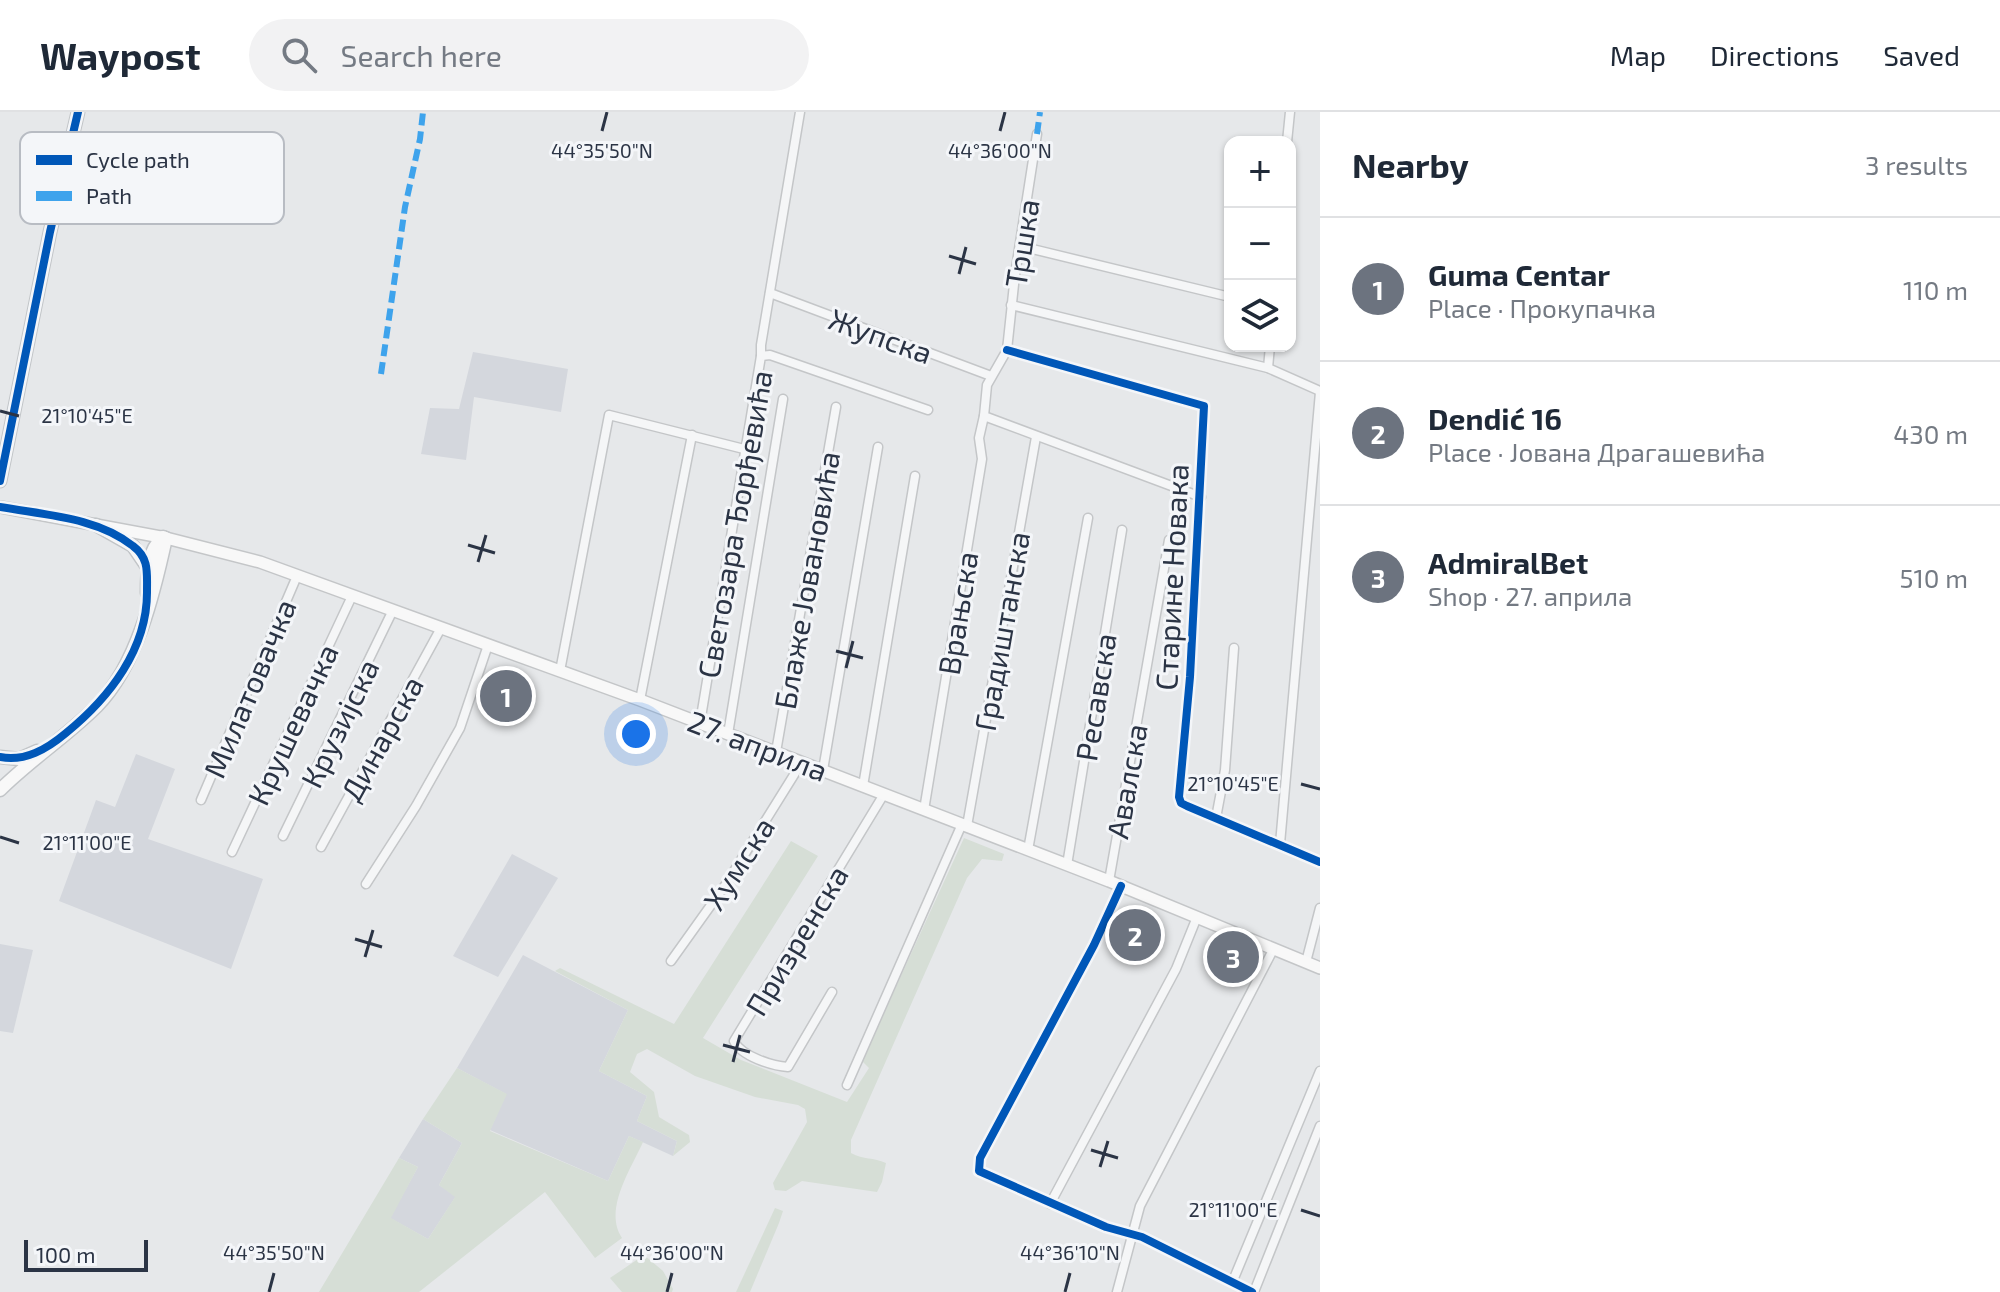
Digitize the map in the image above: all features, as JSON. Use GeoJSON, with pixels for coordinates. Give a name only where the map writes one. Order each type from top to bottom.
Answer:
{"type":"FeatureCollection","features":[{"type":"Feature","properties":{"kind":"main road"},"geometry":{"type":"LineString","coordinates":[[73,132],[78,112]]}},
{"type":"Feature","properties":{"kind":"main road"},"geometry":{"type":"LineString","coordinates":[[0,481],[52,224]]}},
{"type":"Feature","properties":{"kind":"main road","name":"27. априла"},"geometry":{"type":"LineString","coordinates":[[0,507],[165,537],[238,556],[297,576],[823,770],[1109,881],[1320,968]]}},
{"type":"Feature","properties":{"kind":"main road"},"geometry":{"type":"LineString","coordinates":[[96,525],[133,546],[148,568]]}},
{"type":"Feature","properties":{"kind":"main road"},"geometry":{"type":"LineString","coordinates":[[147,604],[148,568],[153,548],[165,537]]}},
{"type":"Feature","properties":{"kind":"main road"},"geometry":{"type":"LineString","coordinates":[[0,790],[88,714],[115,683],[138,638],[165,537]]}},
{"type":"Feature","properties":{"kind":"main road"},"geometry":{"type":"LineString","coordinates":[[0,757],[19,759],[51,746]]}},
{"type":"Feature","properties":{"kind":"street"},"geometry":{"type":"LineString","coordinates":[[761,356],[800,112]]}},
{"type":"Feature","properties":{"kind":"street"},"geometry":{"type":"LineString","coordinates":[[1288,136],[1290,112]]}},
{"type":"Feature","properties":{"kind":"street","name":"Тршка"},"geometry":{"type":"LineString","coordinates":[[1007,350],[1037,134]]}},
{"type":"Feature","properties":{"kind":"street"},"geometry":{"type":"LineString","coordinates":[[1020,246],[1224,296]]}},
{"type":"Feature","properties":{"kind":"street","name":"Жупска"},"geometry":{"type":"LineString","coordinates":[[770,293],[991,376]]}},
{"type":"Feature","properties":{"kind":"street"},"geometry":{"type":"LineString","coordinates":[[1011,305],[1268,368],[1320,392],[1280,844]]}},
{"type":"Feature","properties":{"kind":"street"},"geometry":{"type":"LineString","coordinates":[[991,376],[1007,350]]}},
{"type":"Feature","properties":{"kind":"street","name":"Старине Новака"},"geometry":{"type":"LineString","coordinates":[[1007,350],[1204,406],[1190,677],[1179,797],[1181,803],[1320,862]]}},
{"type":"Feature","properties":{"kind":"street"},"geometry":{"type":"LineString","coordinates":[[1268,368],[1269,352]]}},
{"type":"Feature","properties":{"kind":"street","name":"Светозара Ђорђевића"},"geometry":{"type":"LineString","coordinates":[[700,723],[761,356],[770,355],[928,410]]}},
{"type":"Feature","properties":{"kind":"street","name":"Врањска"},"geometry":{"type":"LineString","coordinates":[[924,810],[982,459],[979,438],[984,397],[991,376]]}},
{"type":"Feature","properties":{"kind":"street"},"geometry":{"type":"LineString","coordinates":[[728,734],[783,399]]}},
{"type":"Feature","properties":{"kind":"street","name":"Блаже Јовановића"},"geometry":{"type":"LineString","coordinates":[[776,752],[836,407]]}},
{"type":"Feature","properties":{"kind":"street"},"geometry":{"type":"LineString","coordinates":[[560,671],[609,415],[744,449]]}},
{"type":"Feature","properties":{"kind":"street"},"geometry":{"type":"LineString","coordinates":[[984,416],[1201,497]]}},
{"type":"Feature","properties":{"kind":"street"},"geometry":{"type":"LineString","coordinates":[[640,700],[692,435]]}},
{"type":"Feature","properties":{"kind":"street","name":"Градиштанска"},"geometry":{"type":"LineString","coordinates":[[847,1085],[964,825],[1036,437]]}},
{"type":"Feature","properties":{"kind":"street"},"geometry":{"type":"LineString","coordinates":[[823,770],[878,447]]}},
{"type":"Feature","properties":{"kind":"street"},"geometry":{"type":"LineString","coordinates":[[863,786],[915,476]]}},
{"type":"Feature","properties":{"kind":"street"},"geometry":{"type":"LineString","coordinates":[[1028,850],[1088,518]]}},
{"type":"Feature","properties":{"kind":"street","name":"Ресавска"},"geometry":{"type":"LineString","coordinates":[[1067,865],[1122,530]]}},
{"type":"Feature","properties":{"kind":"street","name":"Авалска"},"geometry":{"type":"LineString","coordinates":[[1109,881],[1169,540]]}},
{"type":"Feature","properties":{"kind":"street","name":"Милатовачка"},"geometry":{"type":"LineString","coordinates":[[201,800],[297,576]]}},
{"type":"Feature","properties":{"kind":"street","name":"Крушевачка"},"geometry":{"type":"LineString","coordinates":[[232,852],[352,596]]}},
{"type":"Feature","properties":{"kind":"street","name":"Крузијска"},"geometry":{"type":"LineString","coordinates":[[283,836],[393,610]]}},
{"type":"Feature","properties":{"kind":"street","name":"Динарска"},"geometry":{"type":"LineString","coordinates":[[321,847],[441,628]]}},
{"type":"Feature","properties":{"kind":"street"},"geometry":{"type":"LineString","coordinates":[[366,884],[416,806],[460,728],[488,645]]}},
{"type":"Feature","properties":{"kind":"street"},"geometry":{"type":"LineString","coordinates":[[1216,818],[1225,770],[1234,648]]}},
{"type":"Feature","properties":{"kind":"street","name":"Хумска"},"geometry":{"type":"LineString","coordinates":[[671,961],[726,884],[802,762]]}},
{"type":"Feature","properties":{"kind":"street","name":"Призренска"},"geometry":{"type":"LineString","coordinates":[[832,992],[788,1067],[737,1047],[734,1041],[884,794]]}},
{"type":"Feature","properties":{"kind":"street"},"geometry":{"type":"LineString","coordinates":[[1121,886],[1094,945],[980,1158],[978,1167],[982,1174],[1106,1227],[1132,1234],[1253,1292],[1320,1126]]}},
{"type":"Feature","properties":{"kind":"street"},"geometry":{"type":"LineString","coordinates":[[1306,962],[1320,908]]}},
{"type":"Feature","properties":{"kind":"street"},"geometry":{"type":"LineString","coordinates":[[1050,1204],[1176,969],[1197,917]]}},
{"type":"Feature","properties":{"kind":"street"},"geometry":{"type":"LineString","coordinates":[[1117,1292],[1140,1206],[1274,948]]}},
{"type":"Feature","properties":{"kind":"street"},"geometry":{"type":"LineString","coordinates":[[1238,1287],[1320,1071]]}},
{"type":"Feature","properties":{"kind":"shaded area"},"geometry":{"type":"Polygon","coordinates":[[[473,352],[568,369],[561,412],[474,397],[466,460],[421,454],[430,408],[459,409],[473,352]]]}},
{"type":"Feature","properties":{"kind":"shaded area"},"geometry":{"type":"Polygon","coordinates":[[[136,754],[175,769],[148,839],[263,879],[231,969],[59,901],[96,800],[115,807],[136,754]]]}},
{"type":"Feature","properties":{"kind":"shaded area"},"geometry":{"type":"Polygon","coordinates":[[[964,838],[1004,854],[1002,861],[982,859],[967,878],[851,1140],[851,1153],[886,1163],[877,1192],[802,1181],[786,1191],[775,1190],[773,1183],[807,1122],[805,1109],[755,1097],[695,1076],[647,1049],[637,1054],[630,1072],[654,1092],[659,1117],[689,1135],[690,1142],[673,1156],[677,1141],[637,1121],[647,1096],[599,1071],[628,1010],[555,971],[560,968],[674,1024],[791,841],[818,856],[703,1038],[741,1060],[847,1102],[869,1068],[862,1061],[964,838]]]}},
{"type":"Feature","properties":{"kind":"shaded area"},"geometry":{"type":"Polygon","coordinates":[[[512,854],[558,878],[498,977],[453,956],[512,854]]]}},
{"type":"Feature","properties":{"kind":"shaded area"},"geometry":{"type":"Polygon","coordinates":[[[0,944],[33,950],[13,1033],[0,1031],[0,944]]]}},
{"type":"Feature","properties":{"kind":"shaded area"},"geometry":{"type":"Polygon","coordinates":[[[523,955],[628,1010],[599,1071],[647,1096],[637,1121],[677,1141],[673,1156],[629,1136],[608,1181],[490,1130],[506,1094],[457,1068],[523,955]]]}},
{"type":"Feature","properties":{"kind":"shaded area"},"geometry":{"type":"Polygon","coordinates":[[[457,1068],[507,1094],[490,1131],[608,1181],[629,1136],[643,1142],[617,1202],[617,1227],[622,1238],[595,1258],[545,1192],[419,1292],[319,1292],[399,1158],[418,1167],[391,1218],[428,1239],[455,1197],[439,1185],[462,1143],[423,1119],[457,1068]]]}},
{"type":"Feature","properties":{"kind":"shaded area"},"geometry":{"type":"Polygon","coordinates":[[[423,1119],[462,1143],[439,1185],[456,1196],[428,1239],[390,1218],[418,1167],[399,1158],[423,1119]]]}},
{"type":"Feature","properties":{"kind":"shaded area"},"geometry":{"type":"Polygon","coordinates":[[[775,1208],[783,1211],[750,1292],[736,1292],[775,1208]]]}},
{"type":"Feature","properties":{"kind":"shaded area"},"geometry":{"type":"Polygon","coordinates":[[[644,1255],[663,1271],[672,1292],[622,1292],[610,1278],[644,1255]]]}},
{"type":"Feature","properties":{"kind":"marked path"},"geometry":{"type":"LineString","coordinates":[[381,374],[405,207],[423,112]]}},
{"type":"Feature","properties":{"kind":"marked path"},"geometry":{"type":"LineString","coordinates":[[1037,134],[1040,112]]}},
{"type":"Feature","properties":{"kind":"cycle path"},"geometry":{"type":"LineString","coordinates":[[73,132],[78,112]]}},
{"type":"Feature","properties":{"kind":"cycle path"},"geometry":{"type":"LineString","coordinates":[[0,481],[52,224]]}},
{"type":"Feature","properties":{"kind":"cycle path"},"geometry":{"type":"LineString","coordinates":[[1007,350],[1204,406],[1190,677],[1179,797],[1181,803],[1187,806],[1320,862]]}},
{"type":"Feature","properties":{"kind":"cycle path"},"geometry":{"type":"LineString","coordinates":[[0,507],[87,523],[119,536],[138,551],[144,560],[147,577],[146,612],[141,632],[111,688],[82,719],[51,744],[27,756],[0,757]]}},
{"type":"Feature","properties":{"kind":"cycle path"},"geometry":{"type":"LineString","coordinates":[[1121,886],[1094,945],[980,1158],[979,1171],[1106,1227],[1142,1237],[1252,1292]]}},
{"type":"Feature","properties":{"kind":"place","name":"Guma Centar"},"geometry":{"type":"Point","coordinates":[506,696]}},
{"type":"Feature","properties":{"kind":"place","name":"Dendić 16"},"geometry":{"type":"Point","coordinates":[1135,935]}},
{"type":"Feature","properties":{"kind":"place","name":"AdmiralBet"},"geometry":{"type":"Point","coordinates":[1233,957]}}]}
